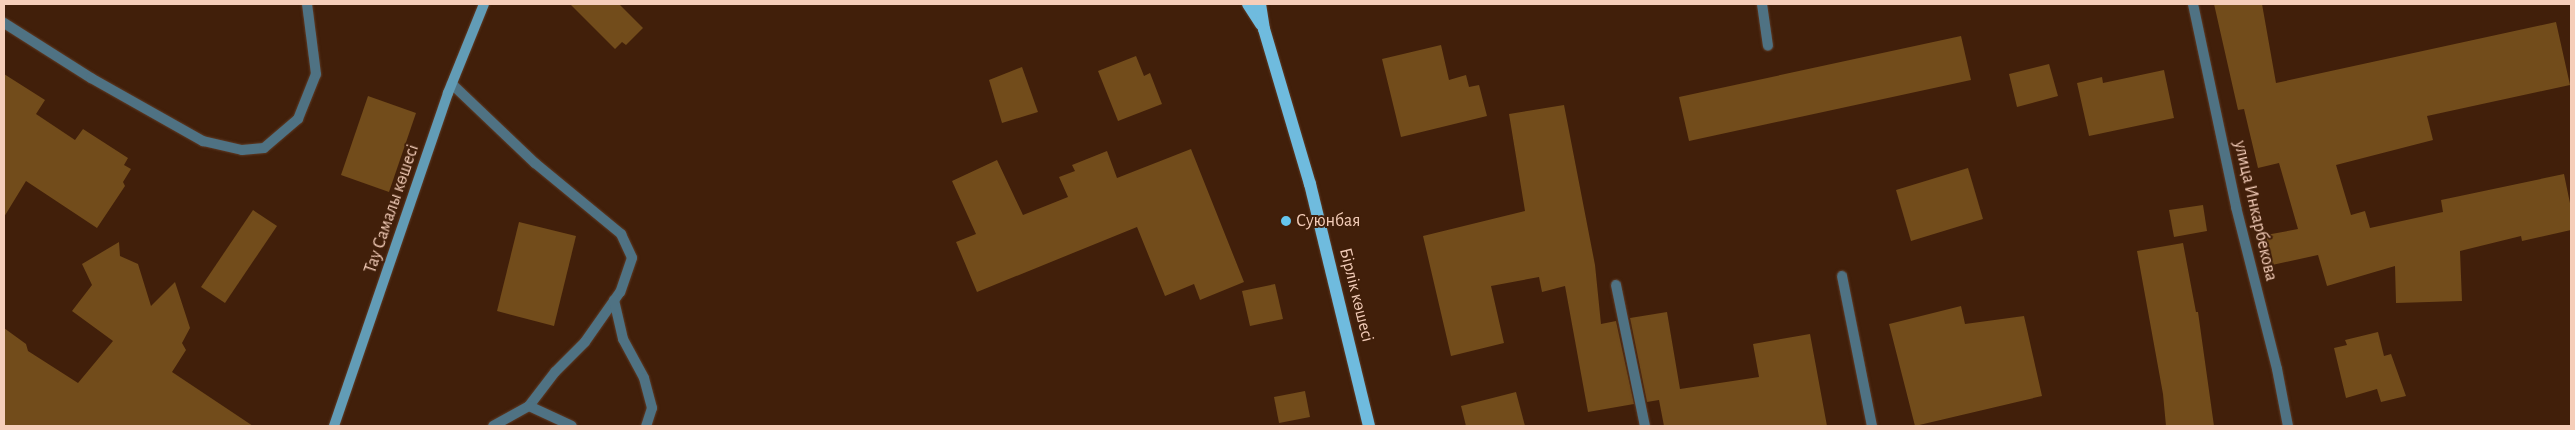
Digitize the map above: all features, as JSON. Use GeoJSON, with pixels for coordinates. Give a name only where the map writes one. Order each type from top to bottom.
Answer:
{"type":"FeatureCollection","features":[{"type":"Feature","properties":{"kind":"main road"},"geometry":{"type":"LineString","coordinates":[[1248,4],[1264,29]]}},
{"type":"Feature","properties":{"kind":"main road"},"geometry":{"type":"LineString","coordinates":[[1260,4],[1264,29]]}},
{"type":"Feature","properties":{"kind":"main road"},"geometry":{"type":"LineString","coordinates":[[1264,4],[1264,29]]}},
{"type":"Feature","properties":{"kind":"main road","name":"Бірлік көшесі"},"geometry":{"type":"LineString","coordinates":[[1264,29],[1310,184],[1369,426]]}},
{"type":"Feature","properties":{"kind":"street"},"geometry":{"type":"LineString","coordinates":[[4,22],[91,78],[203,141],[242,150],[264,148],[298,118],[316,74],[307,4]]}},
{"type":"Feature","properties":{"kind":"street","name":"Тау Самалы көшесі"},"geometry":{"type":"LineString","coordinates":[[334,426],[452,84],[484,4]]}},
{"type":"Feature","properties":{"kind":"street"},"geometry":{"type":"LineString","coordinates":[[1762,4],[1768,46]]}},
{"type":"Feature","properties":{"kind":"street","name":"улица Инкарбекова"},"geometry":{"type":"LineString","coordinates":[[2193,4],[2236,207],[2277,368],[2288,426]]}},
{"type":"Feature","properties":{"kind":"street"},"geometry":{"type":"LineString","coordinates":[[452,84],[536,163],[621,234],[632,258],[614,300],[585,342],[555,372],[529,406],[493,426]]}},
{"type":"Feature","properties":{"kind":"street"},"geometry":{"type":"LineString","coordinates":[[1842,276],[1872,426]]}},
{"type":"Feature","properties":{"kind":"street"},"geometry":{"type":"LineString","coordinates":[[1616,286],[1645,426]]}},
{"type":"Feature","properties":{"kind":"street"},"geometry":{"type":"LineString","coordinates":[[614,300],[623,339],[644,378],[652,408],[646,426]]}},
{"type":"Feature","properties":{"kind":"street"},"geometry":{"type":"LineString","coordinates":[[529,406],[572,426]]}},
{"type":"Feature","properties":{"kind":"building"},"geometry":{"type":"Polygon","coordinates":[[[570,4],[619,4],[643,28],[626,45],[622,42],[615,49],[570,4]]]}},
{"type":"Feature","properties":{"kind":"building"},"geometry":{"type":"Polygon","coordinates":[[[2214,4],[2262,4],[2276,83],[2556,22],[2570,85],[2427,116],[2433,140],[2336,165],[2351,215],[2365,211],[2370,228],[2443,212],[2441,200],[2564,174],[2571,208],[2571,230],[2522,241],[2521,236],[2460,251],[2462,301],[2396,303],[2395,266],[2327,286],[2318,255],[2272,265],[2266,235],[2298,229],[2279,163],[2258,168],[2244,109],[2238,110],[2214,4]]]}},
{"type":"Feature","properties":{"kind":"building"},"geometry":{"type":"Polygon","coordinates":[[[1961,36],[1971,80],[1689,141],[1679,97],[1961,36]]]}},
{"type":"Feature","properties":{"kind":"building"},"geometry":{"type":"Polygon","coordinates":[[[1441,45],[1449,80],[1466,75],[1469,87],[1479,85],[1487,116],[1401,137],[1382,59],[1441,45]]]}},
{"type":"Feature","properties":{"kind":"building"},"geometry":{"type":"Polygon","coordinates":[[[1136,56],[1144,76],[1150,73],[1162,104],[1118,121],[1098,71],[1136,56]]]}},
{"type":"Feature","properties":{"kind":"building"},"geometry":{"type":"Polygon","coordinates":[[[2049,64],[2058,96],[2017,107],[2009,74],[2049,64]]]}},
{"type":"Feature","properties":{"kind":"building"},"geometry":{"type":"Polygon","coordinates":[[[1022,67],[1038,112],[1002,123],[989,80],[1022,67]]]}},
{"type":"Feature","properties":{"kind":"building"},"geometry":{"type":"Polygon","coordinates":[[[2164,70],[2174,118],[2089,136],[2077,83],[2102,77],[2103,83],[2164,70]]]}},
{"type":"Feature","properties":{"kind":"building"},"geometry":{"type":"Polygon","coordinates":[[[4,74],[45,100],[36,114],[75,140],[83,129],[128,158],[124,165],[131,169],[123,182],[125,186],[97,228],[26,181],[4,217],[4,74]]]}},
{"type":"Feature","properties":{"kind":"building"},"geometry":{"type":"Polygon","coordinates":[[[368,96],[416,113],[389,192],[341,175],[368,96]]]}},
{"type":"Feature","properties":{"kind":"building"},"geometry":{"type":"Polygon","coordinates":[[[1564,105],[1595,265],[1601,324],[1616,321],[1634,404],[1588,412],[1565,286],[1542,292],[1539,277],[1491,286],[1504,343],[1451,356],[1423,236],[1525,211],[1509,114],[1564,105]]]}},
{"type":"Feature","properties":{"kind":"building"},"geometry":{"type":"Polygon","coordinates":[[[1191,149],[1244,282],[1200,300],[1194,284],[1165,296],[1137,227],[977,292],[956,242],[976,234],[952,181],[997,160],[1023,215],[1068,197],[1059,177],[1075,171],[1072,165],[1107,151],[1117,178],[1191,149]]]}},
{"type":"Feature","properties":{"kind":"building"},"geometry":{"type":"Polygon","coordinates":[[[1968,168],[1983,219],[1911,241],[1896,190],[1968,168]]]}},
{"type":"Feature","properties":{"kind":"building"},"geometry":{"type":"Polygon","coordinates":[[[2203,205],[2207,231],[2174,237],[2169,210],[2203,205]]]}},
{"type":"Feature","properties":{"kind":"building"},"geometry":{"type":"Polygon","coordinates":[[[253,210],[277,226],[225,303],[201,287],[253,210]]]}},
{"type":"Feature","properties":{"kind":"building"},"geometry":{"type":"Polygon","coordinates":[[[519,222],[576,236],[554,326],[497,311],[519,222]]]}},
{"type":"Feature","properties":{"kind":"building"},"geometry":{"type":"Polygon","coordinates":[[[119,242],[120,256],[138,264],[151,306],[175,282],[190,328],[182,343],[186,350],[172,372],[253,426],[4,426],[4,328],[26,344],[28,351],[78,383],[113,341],[72,311],[92,285],[82,264],[119,242]]]}},
{"type":"Feature","properties":{"kind":"building"},"geometry":{"type":"Polygon","coordinates":[[[2183,243],[2196,312],[2198,312],[2214,426],[2166,426],[2163,394],[2137,251],[2183,243]]]}},
{"type":"Feature","properties":{"kind":"building"},"geometry":{"type":"Polygon","coordinates":[[[1275,284],[1283,319],[1250,326],[1242,291],[1275,284]]]}},
{"type":"Feature","properties":{"kind":"building"},"geometry":{"type":"Polygon","coordinates":[[[1961,306],[1965,324],[2024,316],[2042,396],[1915,426],[1889,324],[1961,306]]]}},
{"type":"Feature","properties":{"kind":"building"},"geometry":{"type":"Polygon","coordinates":[[[1667,312],[1680,389],[1759,377],[1753,344],[1810,334],[1827,426],[1664,426],[1659,400],[1647,402],[1630,318],[1667,312]]]}},
{"type":"Feature","properties":{"kind":"building"},"geometry":{"type":"Polygon","coordinates":[[[2378,332],[2384,356],[2391,354],[2406,396],[2381,402],[2377,389],[2346,398],[2334,348],[2347,345],[2345,340],[2378,332]]]}},
{"type":"Feature","properties":{"kind":"building"},"geometry":{"type":"Polygon","coordinates":[[[1305,391],[1310,417],[1279,423],[1274,397],[1305,391]]]}},
{"type":"Feature","properties":{"kind":"building"},"geometry":{"type":"Polygon","coordinates":[[[1516,392],[1525,426],[1466,426],[1461,406],[1516,392]]]}},
{"type":"Feature","properties":{"kind":"place","name":"Суюнбая"},"geometry":{"type":"Point","coordinates":[1286,221]}}]}
